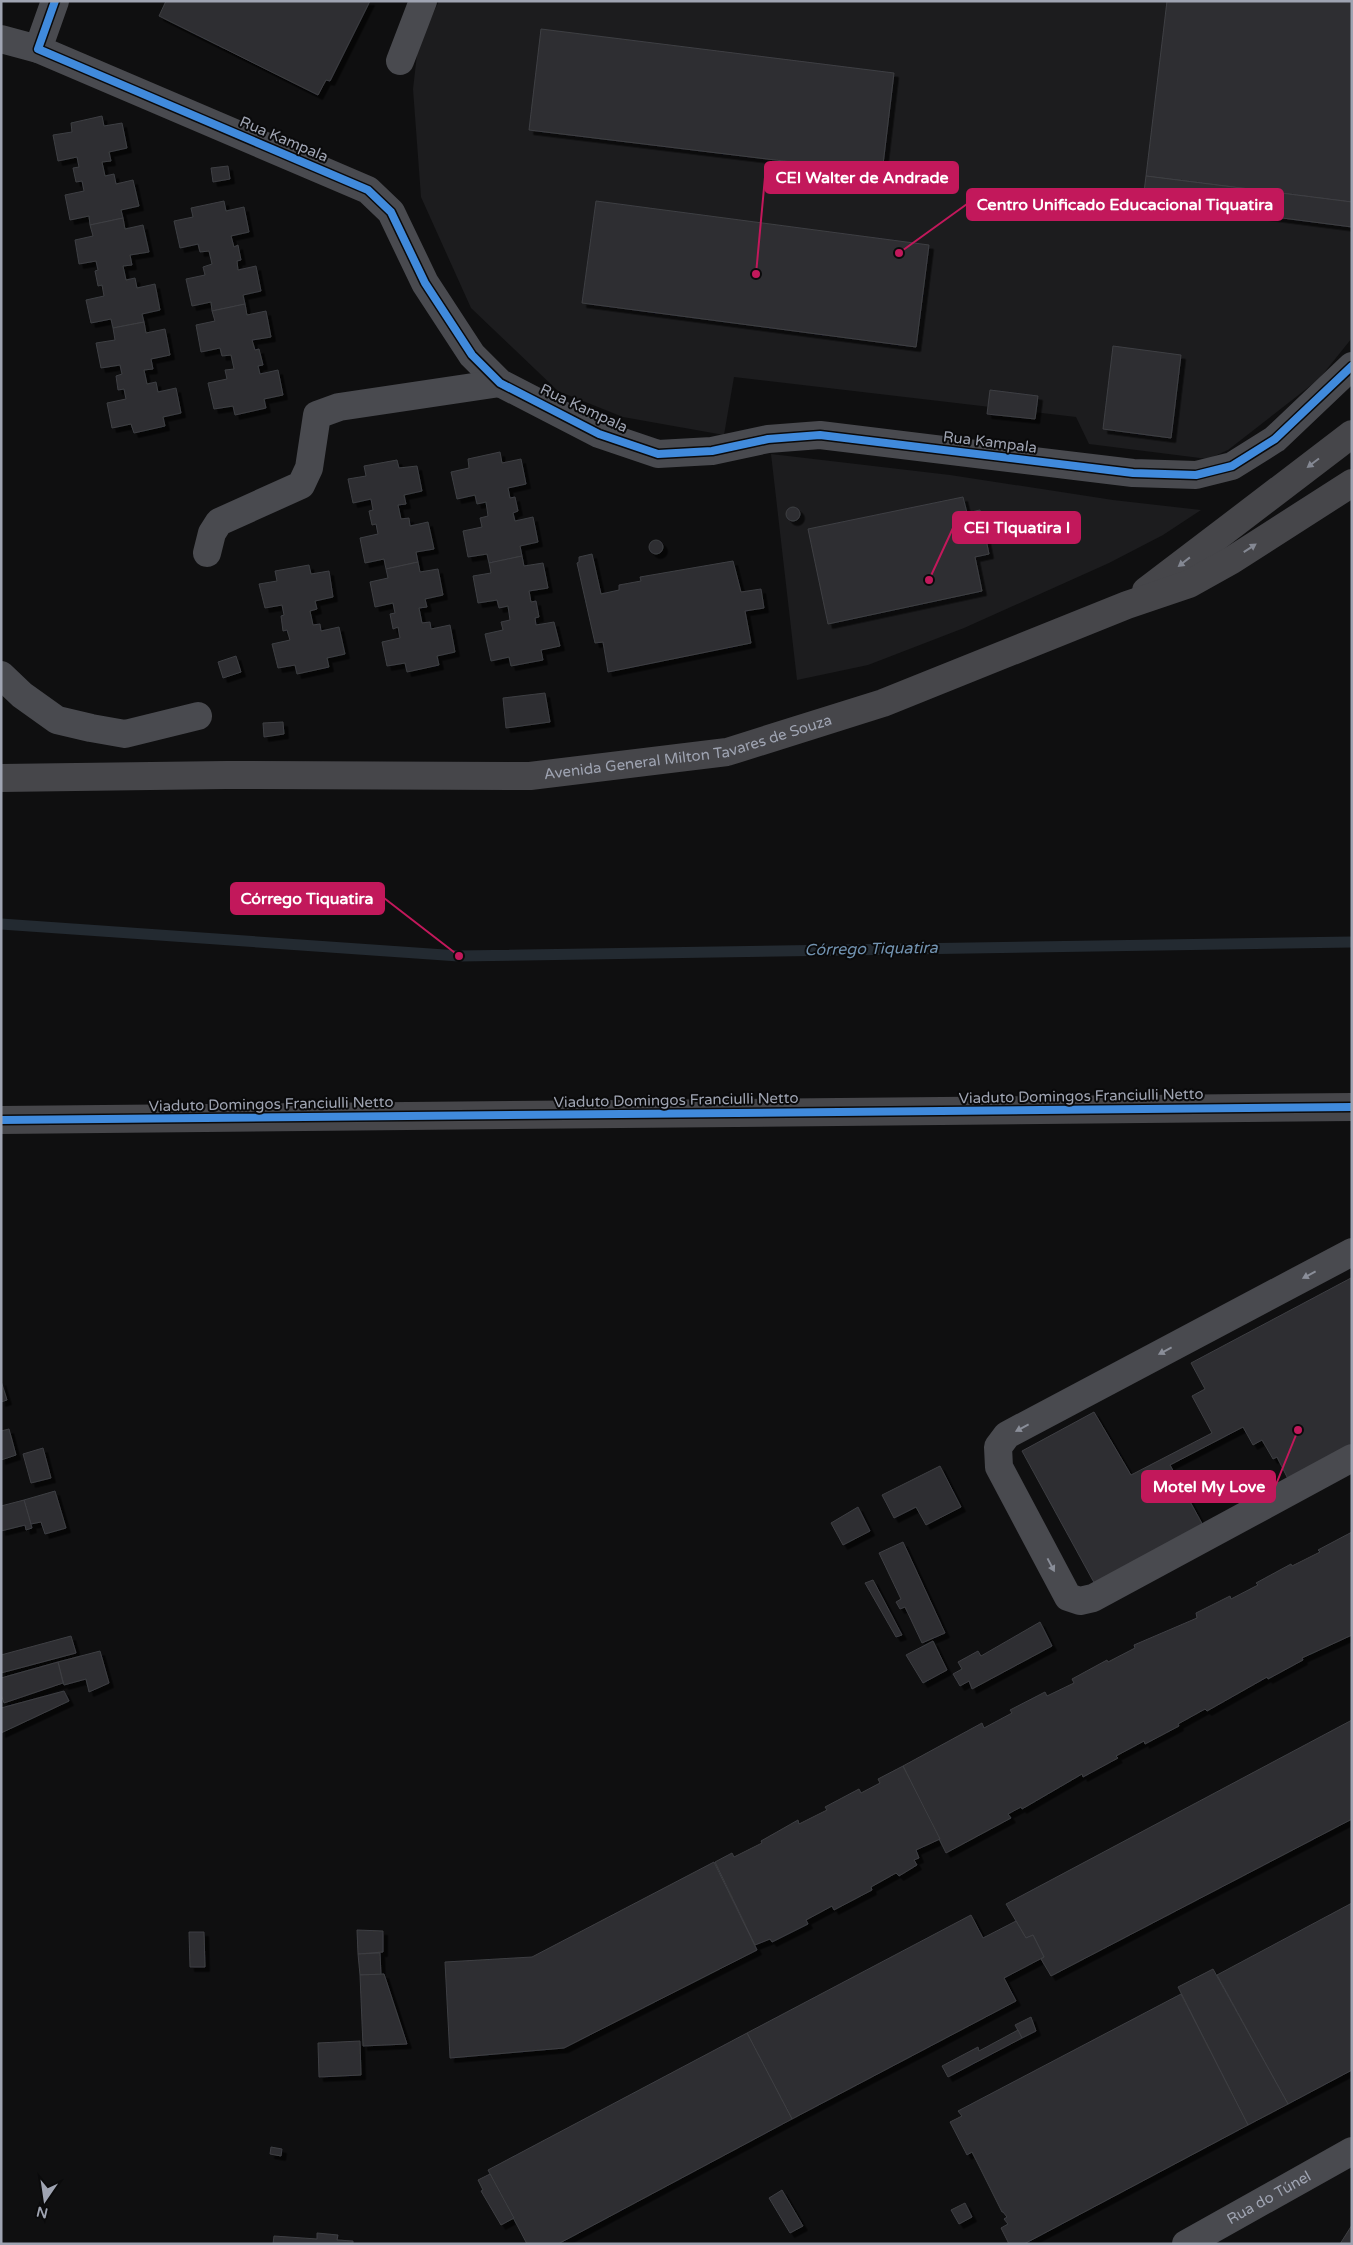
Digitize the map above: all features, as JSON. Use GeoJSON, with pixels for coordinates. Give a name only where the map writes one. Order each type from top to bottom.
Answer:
{"type":"FeatureCollection","features":[{"type":"Feature","properties":{"kind":"main road","name":"Avenida General Milton Tavares de Souza"},"geometry":{"type":"LineString","coordinates":[[1128,605],[1352,434]]}},
{"type":"Feature","properties":{"kind":"main road","name":"Avenida General Milton Tavares de Souza"},"geometry":{"type":"LineString","coordinates":[[1,778],[226,775],[530,776],[727,752],[884,703],[1128,605],[1190,584],[1232,560],[1352,482]]}},
{"type":"Feature","properties":{"kind":"main road","name":"Viaduto Domingos Franciulli Netto"},"geometry":{"type":"LineString","coordinates":[[1,1120],[1352,1107]]}},
{"type":"Feature","properties":{"kind":"street"},"geometry":{"type":"LineString","coordinates":[[38,49],[55,1]]}},
{"type":"Feature","properties":{"kind":"street"},"geometry":{"type":"LineString","coordinates":[[400,61],[423,1]]}},
{"type":"Feature","properties":{"kind":"street","name":"Rua Kampala"},"geometry":{"type":"LineString","coordinates":[[1,39],[38,49],[368,190],[391,212],[426,283],[472,355],[500,383],[600,434],[658,454],[712,451],[768,439],[820,435],[1133,473],[1196,475],[1232,466],[1275,438],[1352,366]]}},
{"type":"Feature","properties":{"kind":"street"},"geometry":{"type":"LineString","coordinates":[[207,553],[212,533],[219,522],[301,485],[309,468],[317,415],[339,407],[500,383]]}},
{"type":"Feature","properties":{"kind":"street"},"geometry":{"type":"LineString","coordinates":[[1,675],[56,720],[91,728],[125,734],[198,716]]}},
{"type":"Feature","properties":{"kind":"street"},"geometry":{"type":"LineString","coordinates":[[1352,1252],[1007,1435],[998,1447],[999,1467],[1063,1588],[1068,1597],[1080,1601],[1093,1598],[1352,1458]]}},
{"type":"Feature","properties":{"kind":"street","name":"Rua do Túnel"},"geometry":{"type":"LineString","coordinates":[[1186,2244],[1352,2151]]}},
{"type":"Feature","properties":{"kind":"shaded area"},"geometry":{"type":"Polygon","coordinates":[[[439,1],[1352,1],[1352,338],[1319,379],[1228,450],[1208,459],[1089,444],[1076,417],[734,377],[724,435],[623,417],[558,391],[471,308],[421,197],[413,89],[418,46],[439,1]]]}},
{"type":"Feature","properties":{"kind":"shaded area"},"geometry":{"type":"Polygon","coordinates":[[[771,454],[950,475],[1113,500],[1201,510],[1163,535],[1109,563],[964,628],[868,665],[797,680],[771,454]]]}},
{"type":"Feature","properties":{"kind":"building"},"geometry":{"type":"Polygon","coordinates":[[[166,1],[370,1],[330,81],[326,80],[318,95],[159,16],[166,1]]]}},
{"type":"Feature","properties":{"kind":"building"},"geometry":{"type":"Polygon","coordinates":[[[1167,1],[1352,1],[1352,202],[1146,176],[1167,1]]]}},
{"type":"Feature","properties":{"kind":"building"},"geometry":{"type":"Polygon","coordinates":[[[541,29],[894,73],[882,173],[529,130],[541,29]]]}},
{"type":"Feature","properties":{"kind":"building"},"geometry":{"type":"Polygon","coordinates":[[[102,116],[104,126],[122,123],[127,148],[109,152],[111,161],[102,162],[105,176],[114,174],[116,184],[133,180],[139,206],[121,210],[123,218],[90,225],[89,216],[70,220],[65,195],[84,191],[82,181],[76,182],[73,168],[79,167],[77,157],[58,161],[53,135],[72,132],[71,123],[102,116]]]}},
{"type":"Feature","properties":{"kind":"building"},"geometry":{"type":"Polygon","coordinates":[[[228,166],[230,179],[213,182],[211,168],[228,166]]]}},
{"type":"Feature","properties":{"kind":"building"},"geometry":{"type":"Polygon","coordinates":[[[1146,176],[1352,202],[1352,227],[1143,200],[1146,176]]]}},
{"type":"Feature","properties":{"kind":"building"},"geometry":{"type":"Polygon","coordinates":[[[224,201],[226,211],[244,207],[249,232],[231,236],[234,247],[238,245],[241,260],[237,261],[238,270],[256,266],[261,291],[243,295],[245,304],[212,311],[211,302],[192,306],[186,279],[205,275],[203,267],[212,264],[209,251],[200,252],[198,244],[180,248],[174,221],[193,217],[191,208],[224,201]]]}},
{"type":"Feature","properties":{"kind":"building"},"geometry":{"type":"Polygon","coordinates":[[[596,201],[929,245],[916,347],[582,303],[596,201]]]}},
{"type":"Feature","properties":{"kind":"building"},"geometry":{"type":"Polygon","coordinates":[[[123,218],[125,229],[143,225],[149,252],[130,255],[132,265],[123,266],[126,280],[135,278],[137,288],[155,284],[160,310],[142,314],[144,322],[113,328],[111,319],[91,323],[86,300],[104,296],[102,285],[98,286],[95,271],[98,270],[96,261],[79,264],[75,240],[93,236],[90,225],[123,218]]]}},
{"type":"Feature","properties":{"kind":"building"},"geometry":{"type":"Polygon","coordinates":[[[245,304],[247,315],[266,311],[271,337],[252,340],[255,350],[259,349],[263,365],[258,366],[260,374],[278,370],[283,395],[264,399],[266,408],[235,415],[233,406],[214,409],[208,383],[227,379],[225,370],[234,369],[231,355],[222,356],[220,348],[201,352],[196,325],[215,321],[212,311],[245,304]]]}},
{"type":"Feature","properties":{"kind":"building"},"geometry":{"type":"Polygon","coordinates":[[[144,322],[146,333],[165,329],[170,355],[151,359],[153,369],[144,370],[147,384],[156,382],[158,392],[176,388],[181,413],[163,417],[165,426],[134,433],[131,424],[112,428],[107,403],[126,399],[124,389],[118,390],[116,376],[122,374],[120,365],[101,368],[96,343],[115,340],[113,328],[144,322]]]}},
{"type":"Feature","properties":{"kind":"building"},"geometry":{"type":"Polygon","coordinates":[[[1113,346],[1181,355],[1171,438],[1103,429],[1113,346]]]}},
{"type":"Feature","properties":{"kind":"building"},"geometry":{"type":"Polygon","coordinates":[[[990,390],[1038,396],[1035,419],[987,414],[990,390]]]}},
{"type":"Feature","properties":{"kind":"building"},"geometry":{"type":"Polygon","coordinates":[[[500,452],[502,463],[521,459],[526,484],[508,488],[510,498],[515,497],[518,511],[513,513],[515,521],[533,517],[538,542],[520,546],[522,556],[489,563],[487,554],[468,557],[463,531],[482,527],[480,518],[488,516],[486,502],[477,504],[475,495],[457,499],[451,472],[469,468],[468,459],[500,452]]]}},
{"type":"Feature","properties":{"kind":"building"},"geometry":{"type":"Polygon","coordinates":[[[397,460],[399,468],[417,466],[422,491],[404,495],[406,504],[398,505],[401,519],[409,518],[410,526],[428,522],[434,549],[416,552],[418,562],[386,569],[384,559],[365,563],[360,538],[378,534],[376,524],[372,525],[369,511],[373,510],[371,499],[353,503],[348,479],[366,476],[364,466],[397,460]]]}},
{"type":"Feature","properties":{"kind":"building"},"geometry":{"type":"Polygon","coordinates":[[[963,497],[967,513],[980,510],[989,554],[975,557],[982,591],[828,624],[808,529],[963,497]]]}},
{"type":"Feature","properties":{"kind":"building"},"geometry":{"type":"Polygon","coordinates":[[[790,507],[796,507],[800,514],[796,521],[790,521],[786,517],[786,511],[790,507]]]}},
{"type":"Feature","properties":{"kind":"building"},"geometry":{"type":"Polygon","coordinates":[[[653,540],[659,540],[663,547],[659,554],[653,554],[649,550],[649,544],[653,540]]]}},
{"type":"Feature","properties":{"kind":"building"},"geometry":{"type":"Polygon","coordinates":[[[592,554],[601,594],[619,590],[619,585],[641,581],[640,577],[733,561],[741,592],[761,589],[764,608],[745,611],[751,643],[608,672],[603,642],[595,643],[577,563],[579,562],[579,557],[592,554]]]}},
{"type":"Feature","properties":{"kind":"building"},"geometry":{"type":"Polygon","coordinates":[[[522,556],[524,566],[543,563],[548,588],[529,591],[531,602],[536,601],[539,617],[535,618],[536,625],[554,622],[560,646],[541,650],[543,660],[511,666],[509,657],[491,661],[485,634],[503,630],[501,622],[510,620],[508,606],[499,608],[497,600],[478,603],[473,576],[491,573],[489,563],[522,556]]]}},
{"type":"Feature","properties":{"kind":"building"},"geometry":{"type":"Polygon","coordinates":[[[418,562],[420,572],[438,569],[443,595],[425,599],[427,607],[419,608],[422,623],[430,622],[431,629],[450,625],[455,652],[437,656],[439,665],[407,672],[405,663],[387,666],[382,642],[400,638],[398,627],[393,629],[390,614],[395,613],[393,603],[375,607],[370,582],[388,578],[386,569],[418,562]]]}},
{"type":"Feature","properties":{"kind":"building"},"geometry":{"type":"Polygon","coordinates":[[[309,565],[311,574],[329,571],[333,597],[315,601],[317,609],[310,611],[313,625],[320,624],[321,631],[339,627],[345,654],[327,658],[329,667],[297,674],[295,665],[278,668],[272,644],[290,640],[287,630],[283,631],[281,616],[284,615],[282,605],[265,608],[259,584],[277,581],[275,571],[309,565]]]}},
{"type":"Feature","properties":{"kind":"building"},"geometry":{"type":"Polygon","coordinates":[[[236,656],[241,672],[223,678],[218,662],[236,656]]]}},
{"type":"Feature","properties":{"kind":"building"},"geometry":{"type":"Polygon","coordinates":[[[545,693],[550,722],[506,728],[503,698],[545,693]]]}},
{"type":"Feature","properties":{"kind":"building"},"geometry":{"type":"Polygon","coordinates":[[[283,722],[284,734],[264,737],[263,723],[283,722]]]}},
{"type":"Feature","properties":{"kind":"building"},"geometry":{"type":"Polygon","coordinates":[[[1351,1278],[1352,1452],[1291,1485],[1277,1457],[1273,1459],[1262,1440],[1253,1445],[1243,1427],[1170,1465],[1205,1529],[1097,1588],[1022,1451],[1094,1412],[1131,1475],[1212,1433],[1192,1396],[1205,1389],[1191,1363],[1351,1278]]]}},
{"type":"Feature","properties":{"kind":"building"},"geometry":{"type":"Polygon","coordinates":[[[1,1381],[7,1400],[1,1402],[1,1381]]]}},
{"type":"Feature","properties":{"kind":"building"},"geometry":{"type":"Polygon","coordinates":[[[9,1429],[16,1455],[1,1460],[1,1431],[9,1429]]]}},
{"type":"Feature","properties":{"kind":"building"},"geometry":{"type":"Polygon","coordinates":[[[43,1448],[51,1478],[31,1483],[23,1454],[43,1448]]]}},
{"type":"Feature","properties":{"kind":"building"},"geometry":{"type":"Polygon","coordinates":[[[940,1466],[961,1507],[926,1525],[916,1507],[894,1518],[882,1495],[940,1466]]]}},
{"type":"Feature","properties":{"kind":"building"},"geometry":{"type":"Polygon","coordinates":[[[55,1491],[66,1528],[45,1534],[41,1522],[31,1524],[24,1500],[55,1491]]]}},
{"type":"Feature","properties":{"kind":"building"},"geometry":{"type":"Polygon","coordinates":[[[24,1500],[32,1528],[26,1530],[25,1525],[1,1531],[1,1506],[24,1500]]]}},
{"type":"Feature","properties":{"kind":"building"},"geometry":{"type":"Polygon","coordinates":[[[858,1507],[870,1531],[843,1545],[831,1523],[858,1507]]]}},
{"type":"Feature","properties":{"kind":"building"},"geometry":{"type":"Polygon","coordinates":[[[1352,1532],[1352,1635],[1302,1658],[1303,1660],[1268,1679],[1267,1677],[1207,1711],[1205,1709],[1178,1724],[1179,1726],[1145,1744],[1144,1741],[1083,1777],[1082,1774],[1022,1809],[1021,1807],[1008,1814],[1011,1818],[946,1853],[903,1766],[982,1723],[984,1728],[1012,1713],[1010,1710],[1045,1692],[1047,1696],[1074,1683],[1072,1679],[1107,1660],[1108,1662],[1135,1648],[1134,1645],[1197,1618],[1196,1613],[1230,1596],[1231,1599],[1258,1585],[1256,1583],[1291,1564],[1292,1566],[1320,1552],[1318,1550],[1352,1532]]]}},
{"type":"Feature","properties":{"kind":"building"},"geometry":{"type":"Polygon","coordinates":[[[903,1542],[945,1633],[922,1643],[905,1607],[900,1609],[896,1602],[901,1599],[879,1553],[903,1542]]]}},
{"type":"Feature","properties":{"kind":"building"},"geometry":{"type":"Polygon","coordinates":[[[873,1580],[902,1635],[896,1637],[865,1583],[873,1580]]]}},
{"type":"Feature","properties":{"kind":"building"},"geometry":{"type":"Polygon","coordinates":[[[1040,1622],[1052,1646],[972,1689],[969,1681],[960,1686],[953,1674],[962,1669],[958,1662],[978,1651],[981,1656],[1040,1622]]]}},
{"type":"Feature","properties":{"kind":"building"},"geometry":{"type":"Polygon","coordinates":[[[71,1636],[76,1653],[1,1673],[1,1655],[71,1636]]]}},
{"type":"Feature","properties":{"kind":"building"},"geometry":{"type":"Polygon","coordinates":[[[933,1641],[947,1670],[923,1683],[906,1655],[933,1641]]]}},
{"type":"Feature","properties":{"kind":"building"},"geometry":{"type":"Polygon","coordinates":[[[100,1651],[109,1683],[89,1692],[86,1679],[64,1685],[58,1662],[100,1651]]]}},
{"type":"Feature","properties":{"kind":"building"},"geometry":{"type":"Polygon","coordinates":[[[58,1662],[63,1683],[4,1703],[1,1694],[1,1678],[58,1662]]]}},
{"type":"Feature","properties":{"kind":"building"},"geometry":{"type":"Polygon","coordinates":[[[64,1691],[69,1701],[1,1733],[1,1708],[64,1691]]]}},
{"type":"Feature","properties":{"kind":"building"},"geometry":{"type":"Polygon","coordinates":[[[1352,1720],[1352,1819],[1051,1976],[1041,1959],[1044,1957],[1033,1935],[1026,1938],[1006,1904],[1352,1720]]]}},
{"type":"Feature","properties":{"kind":"building"},"geometry":{"type":"Polygon","coordinates":[[[903,1766],[940,1839],[916,1850],[919,1858],[914,1860],[917,1865],[899,1876],[896,1873],[871,1887],[872,1890],[834,1910],[832,1906],[806,1920],[808,1924],[772,1942],[770,1939],[755,1945],[715,1862],[732,1853],[734,1857],[762,1843],[761,1841],[798,1820],[799,1824],[827,1810],[825,1807],[859,1789],[861,1793],[880,1783],[878,1779],[903,1766]]]}},
{"type":"Feature","properties":{"kind":"building"},"geometry":{"type":"Polygon","coordinates":[[[714,1862],[757,1950],[564,2048],[450,2058],[445,1962],[532,1957],[714,1862]]]}},
{"type":"Feature","properties":{"kind":"building"},"geometry":{"type":"Polygon","coordinates":[[[1352,1903],[1352,2070],[1288,2104],[1217,1975],[1352,1903]]]}},
{"type":"Feature","properties":{"kind":"building"},"geometry":{"type":"Polygon","coordinates":[[[971,1915],[983,1938],[1016,1921],[1026,1938],[1033,1935],[1044,1957],[1004,1978],[1016,2001],[792,2119],[747,2033],[971,1915]]]}},
{"type":"Feature","properties":{"kind":"building"},"geometry":{"type":"Polygon","coordinates":[[[357,1930],[383,1931],[383,1952],[358,1954],[357,1930]]]}},
{"type":"Feature","properties":{"kind":"building"},"geometry":{"type":"Polygon","coordinates":[[[189,1932],[204,1932],[205,1967],[190,1967],[189,1932]]]}},
{"type":"Feature","properties":{"kind":"building"},"geometry":{"type":"Polygon","coordinates":[[[380,1953],[381,1975],[360,1975],[358,1954],[380,1953]]]}},
{"type":"Feature","properties":{"kind":"building"},"geometry":{"type":"Polygon","coordinates":[[[1213,1969],[1288,2104],[1248,2125],[1178,1987],[1213,1969]]]}},
{"type":"Feature","properties":{"kind":"building"},"geometry":{"type":"Polygon","coordinates":[[[384,1974],[407,2044],[363,2046],[360,1975],[384,1974]]]}},
{"type":"Feature","properties":{"kind":"building"},"geometry":{"type":"Polygon","coordinates":[[[1181,1994],[1248,2125],[1024,2244],[1009,2244],[1001,2228],[1008,2224],[1004,2219],[1007,2217],[1002,2212],[972,2152],[967,2155],[950,2122],[962,2116],[958,2111],[1181,1994]]]}},
{"type":"Feature","properties":{"kind":"building"},"geometry":{"type":"Polygon","coordinates":[[[1031,2017],[1036,2031],[1022,2038],[1015,2025],[1031,2017]]]}},
{"type":"Feature","properties":{"kind":"building"},"geometry":{"type":"Polygon","coordinates":[[[1018,2030],[1022,2038],[948,2077],[942,2066],[978,2047],[979,2051],[1018,2030]]]}},
{"type":"Feature","properties":{"kind":"building"},"geometry":{"type":"Polygon","coordinates":[[[747,2033],[792,2119],[558,2244],[527,2244],[488,2170],[747,2033]]]}},
{"type":"Feature","properties":{"kind":"building"},"geometry":{"type":"Polygon","coordinates":[[[360,2041],[361,2075],[319,2077],[318,2043],[360,2041]]]}},
{"type":"Feature","properties":{"kind":"building"},"geometry":{"type":"Polygon","coordinates":[[[271,2147],[282,2149],[281,2156],[270,2154],[271,2147]]]}},
{"type":"Feature","properties":{"kind":"building"},"geometry":{"type":"Polygon","coordinates":[[[490,2174],[514,2218],[501,2225],[481,2191],[483,2190],[478,2180],[490,2174]]]}},
{"type":"Feature","properties":{"kind":"building"},"geometry":{"type":"Polygon","coordinates":[[[782,2190],[803,2226],[790,2233],[769,2198],[782,2190]]]}},
{"type":"Feature","properties":{"kind":"building"},"geometry":{"type":"Polygon","coordinates":[[[965,2203],[972,2217],[959,2224],[951,2210],[965,2203]]]}},
{"type":"Feature","properties":{"kind":"building"},"geometry":{"type":"Polygon","coordinates":[[[1352,2225],[1352,2244],[1340,2244],[1352,2225]]]}},
{"type":"Feature","properties":{"kind":"building"},"geometry":{"type":"Polygon","coordinates":[[[317,2233],[338,2235],[337,2240],[353,2241],[353,2244],[273,2244],[274,2236],[317,2239],[317,2233]]]}},
{"type":"Feature","properties":{"kind":"waterway","name":"Córrego Tiquatira"},"geometry":{"type":"LineString","coordinates":[[1,924],[459,956],[1352,942]]}},
{"type":"Feature","properties":{"kind":"cycle path"},"geometry":{"type":"LineString","coordinates":[[55,1],[38,49],[368,190],[391,212],[425,283],[472,355],[500,383],[599,434],[658,454],[712,451],[768,439],[820,435],[1133,473],[1196,475],[1232,466],[1275,439],[1352,366]]}},
{"type":"Feature","properties":{"kind":"cycle path"},"geometry":{"type":"LineString","coordinates":[[1,1120],[1352,1107]]}},
{"type":"Feature","properties":{"kind":"place","name":"Centro Unificado Educacional Tiquatira"},"geometry":{"type":"Point","coordinates":[899,253]}},
{"type":"Feature","properties":{"kind":"place","name":"CEI Walter de Andrade"},"geometry":{"type":"Point","coordinates":[756,274]}},
{"type":"Feature","properties":{"kind":"place","name":"CEI TIquatira I"},"geometry":{"type":"Point","coordinates":[929,580]}},
{"type":"Feature","properties":{"kind":"place","name":"Córrego Tiquatira"},"geometry":{"type":"Point","coordinates":[459,956]}},
{"type":"Feature","properties":{"kind":"place","name":"Motel My Love"},"geometry":{"type":"Point","coordinates":[1298,1430]}}]}
